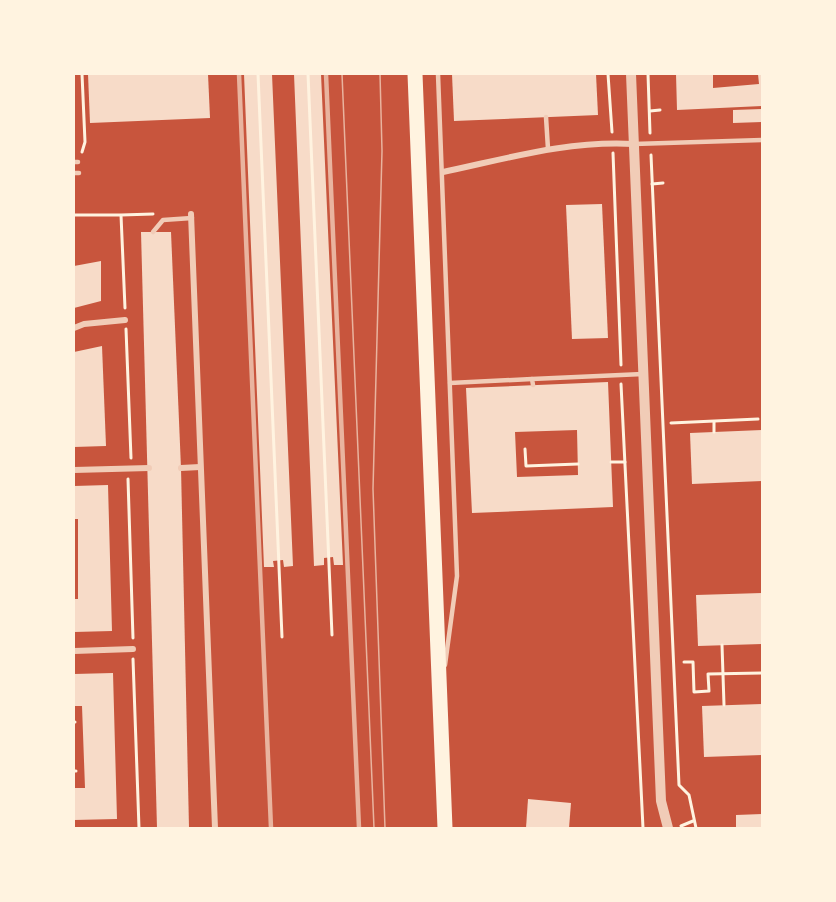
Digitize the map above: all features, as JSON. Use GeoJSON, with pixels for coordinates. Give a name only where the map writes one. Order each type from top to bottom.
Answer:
{"type":"FeatureCollection","features":[{"type":"Feature","properties":{"kind":"main road"},"geometry":{"type":"LineString","coordinates":[[415,74],[445,828]]}},
{"type":"Feature","properties":{"kind":"street"},"geometry":{"type":"LineString","coordinates":[[631,74],[661,801],[668,828]]}},
{"type":"Feature","properties":{"kind":"street"},"geometry":{"type":"LineString","coordinates":[[443,172],[548,149],[612,143],[634,144]]}},
{"type":"Feature","properties":{"kind":"street"},"geometry":{"type":"LineString","coordinates":[[191,216],[215,828]]}},
{"type":"Feature","properties":{"kind":"street"},"geometry":{"type":"LineString","coordinates":[[74,328],[84,324],[125,320]]}},
{"type":"Feature","properties":{"kind":"street"},"geometry":{"type":"LineString","coordinates":[[181,468],[200,467]]}},
{"type":"Feature","properties":{"kind":"street"},"geometry":{"type":"LineString","coordinates":[[74,470],[149,468]]}},
{"type":"Feature","properties":{"kind":"street"},"geometry":{"type":"LineString","coordinates":[[74,651],[133,649]]}},
{"type":"Feature","properties":{"kind":"lane"},"geometry":{"type":"LineString","coordinates":[[438,74],[457,576],[441,697]]}},
{"type":"Feature","properties":{"kind":"lane"},"geometry":{"type":"LineString","coordinates":[[546,117],[548,149]]}},
{"type":"Feature","properties":{"kind":"lane"},"geometry":{"type":"LineString","coordinates":[[634,144],[762,140]]}},
{"type":"Feature","properties":{"kind":"lane"},"geometry":{"type":"LineString","coordinates":[[153,232],[163,220],[191,216]]}},
{"type":"Feature","properties":{"kind":"lane"},"geometry":{"type":"LineString","coordinates":[[450,383],[532,382],[643,374]]}},
{"type":"Feature","properties":{"kind":"path"},"geometry":{"type":"LineString","coordinates":[[76,162],[85,142],[82,74]]}},
{"type":"Feature","properties":{"kind":"path"},"geometry":{"type":"LineString","coordinates":[[258,74],[282,637]]}},
{"type":"Feature","properties":{"kind":"path"},"geometry":{"type":"LineString","coordinates":[[308,74],[332,635]]}},
{"type":"Feature","properties":{"kind":"path"},"geometry":{"type":"LineString","coordinates":[[608,74],[644,828]]}},
{"type":"Feature","properties":{"kind":"path"},"geometry":{"type":"LineString","coordinates":[[648,74],[679,785],[689,795],[696,828]]}},
{"type":"Feature","properties":{"kind":"path"},"geometry":{"type":"LineString","coordinates":[[74,215],[121,215]]}},
{"type":"Feature","properties":{"kind":"path"},"geometry":{"type":"LineString","coordinates":[[671,423],[758,419]]}},
{"type":"Feature","properties":{"kind":"path"},"geometry":{"type":"LineString","coordinates":[[714,421],[714,432]]}},
{"type":"Feature","properties":{"kind":"path"},"geometry":{"type":"LineString","coordinates":[[525,449],[526,466],[578,464]]}},
{"type":"Feature","properties":{"kind":"path"},"geometry":{"type":"LineString","coordinates":[[611,462],[625,462]]}},
{"type":"Feature","properties":{"kind":"path"},"geometry":{"type":"LineString","coordinates":[[722,645],[724,705]]}},
{"type":"Feature","properties":{"kind":"path"},"geometry":{"type":"LineString","coordinates":[[684,662],[693,662],[694,692],[709,691],[708,674],[762,673]]}},
{"type":"Feature","properties":{"kind":"path"},"geometry":{"type":"LineString","coordinates":[[675,828],[693,821]]}},
{"type":"Feature","properties":{"kind":"building"},"geometry":{"type":"Polygon","coordinates":[[[88,74],[208,74],[210,118],[90,123],[88,74]]]}},
{"type":"Feature","properties":{"kind":"building"},"geometry":{"type":"Polygon","coordinates":[[[244,74],[272,74],[293,566],[284,567],[283,560],[273,561],[274,567],[264,567],[244,74]]]}},
{"type":"Feature","properties":{"kind":"building"},"geometry":{"type":"Polygon","coordinates":[[[294,74],[321,74],[343,565],[334,565],[333,557],[324,558],[324,565],[314,566],[294,74]]]}},
{"type":"Feature","properties":{"kind":"building"},"geometry":{"type":"Polygon","coordinates":[[[452,74],[596,74],[598,115],[454,121],[452,74]]]}},
{"type":"Feature","properties":{"kind":"building"},"geometry":{"type":"Polygon","coordinates":[[[676,74],[713,74],[713,88],[759,84],[758,74],[762,74],[762,106],[677,110],[676,74]]]}},
{"type":"Feature","properties":{"kind":"building"},"geometry":{"type":"Polygon","coordinates":[[[762,109],[762,122],[733,123],[733,110],[762,109]]]}},
{"type":"Feature","properties":{"kind":"building"},"geometry":{"type":"Polygon","coordinates":[[[602,204],[608,338],[572,339],[566,205],[602,204]]]}},
{"type":"Feature","properties":{"kind":"building"},"geometry":{"type":"Polygon","coordinates":[[[141,232],[171,232],[181,468],[189,828],[157,828],[141,232]]]}},
{"type":"Feature","properties":{"kind":"building"},"geometry":{"type":"Polygon","coordinates":[[[101,261],[101,301],[74,308],[74,266],[101,261]]]}},
{"type":"Feature","properties":{"kind":"building"},"geometry":{"type":"Polygon","coordinates":[[[102,346],[106,446],[74,447],[74,352],[102,346]]]}},
{"type":"Feature","properties":{"kind":"building"},"geometry":{"type":"Polygon","coordinates":[[[608,382],[613,507],[472,513],[466,388],[608,382]],[[577,430],[515,432],[517,477],[578,475],[577,430]]]}},
{"type":"Feature","properties":{"kind":"building"},"geometry":{"type":"Polygon","coordinates":[[[762,430],[762,481],[692,484],[690,433],[762,430]]]}},
{"type":"Feature","properties":{"kind":"building"},"geometry":{"type":"Polygon","coordinates":[[[108,485],[112,631],[74,632],[74,599],[78,599],[78,519],[74,519],[74,486],[108,485]]]}},
{"type":"Feature","properties":{"kind":"building"},"geometry":{"type":"Polygon","coordinates":[[[762,593],[762,644],[698,646],[696,595],[762,593]]]}},
{"type":"Feature","properties":{"kind":"building"},"geometry":{"type":"Polygon","coordinates":[[[113,673],[117,819],[74,820],[74,788],[85,788],[82,706],[74,706],[74,674],[113,673]]]}},
{"type":"Feature","properties":{"kind":"building"},"geometry":{"type":"Polygon","coordinates":[[[762,704],[762,755],[704,757],[702,706],[762,704]]]}},
{"type":"Feature","properties":{"kind":"building"},"geometry":{"type":"Polygon","coordinates":[[[528,799],[571,803],[569,828],[526,828],[528,799]]]}},
{"type":"Feature","properties":{"kind":"building"},"geometry":{"type":"Polygon","coordinates":[[[762,814],[762,828],[736,828],[736,815],[762,814]]]}},
{"type":"Feature","properties":{"kind":"tram line"},"geometry":{"type":"LineString","coordinates":[[342,74],[374,828]]}},
{"type":"Feature","properties":{"kind":"tram line"},"geometry":{"type":"LineString","coordinates":[[380,74],[382,151],[373,489],[385,828]]}},
{"type":"Feature","properties":{"kind":"railway"},"geometry":{"type":"LineString","coordinates":[[239,74],[271,828]]}},
{"type":"Feature","properties":{"kind":"railway"},"geometry":{"type":"LineString","coordinates":[[326,74],[359,828]]}}]}
